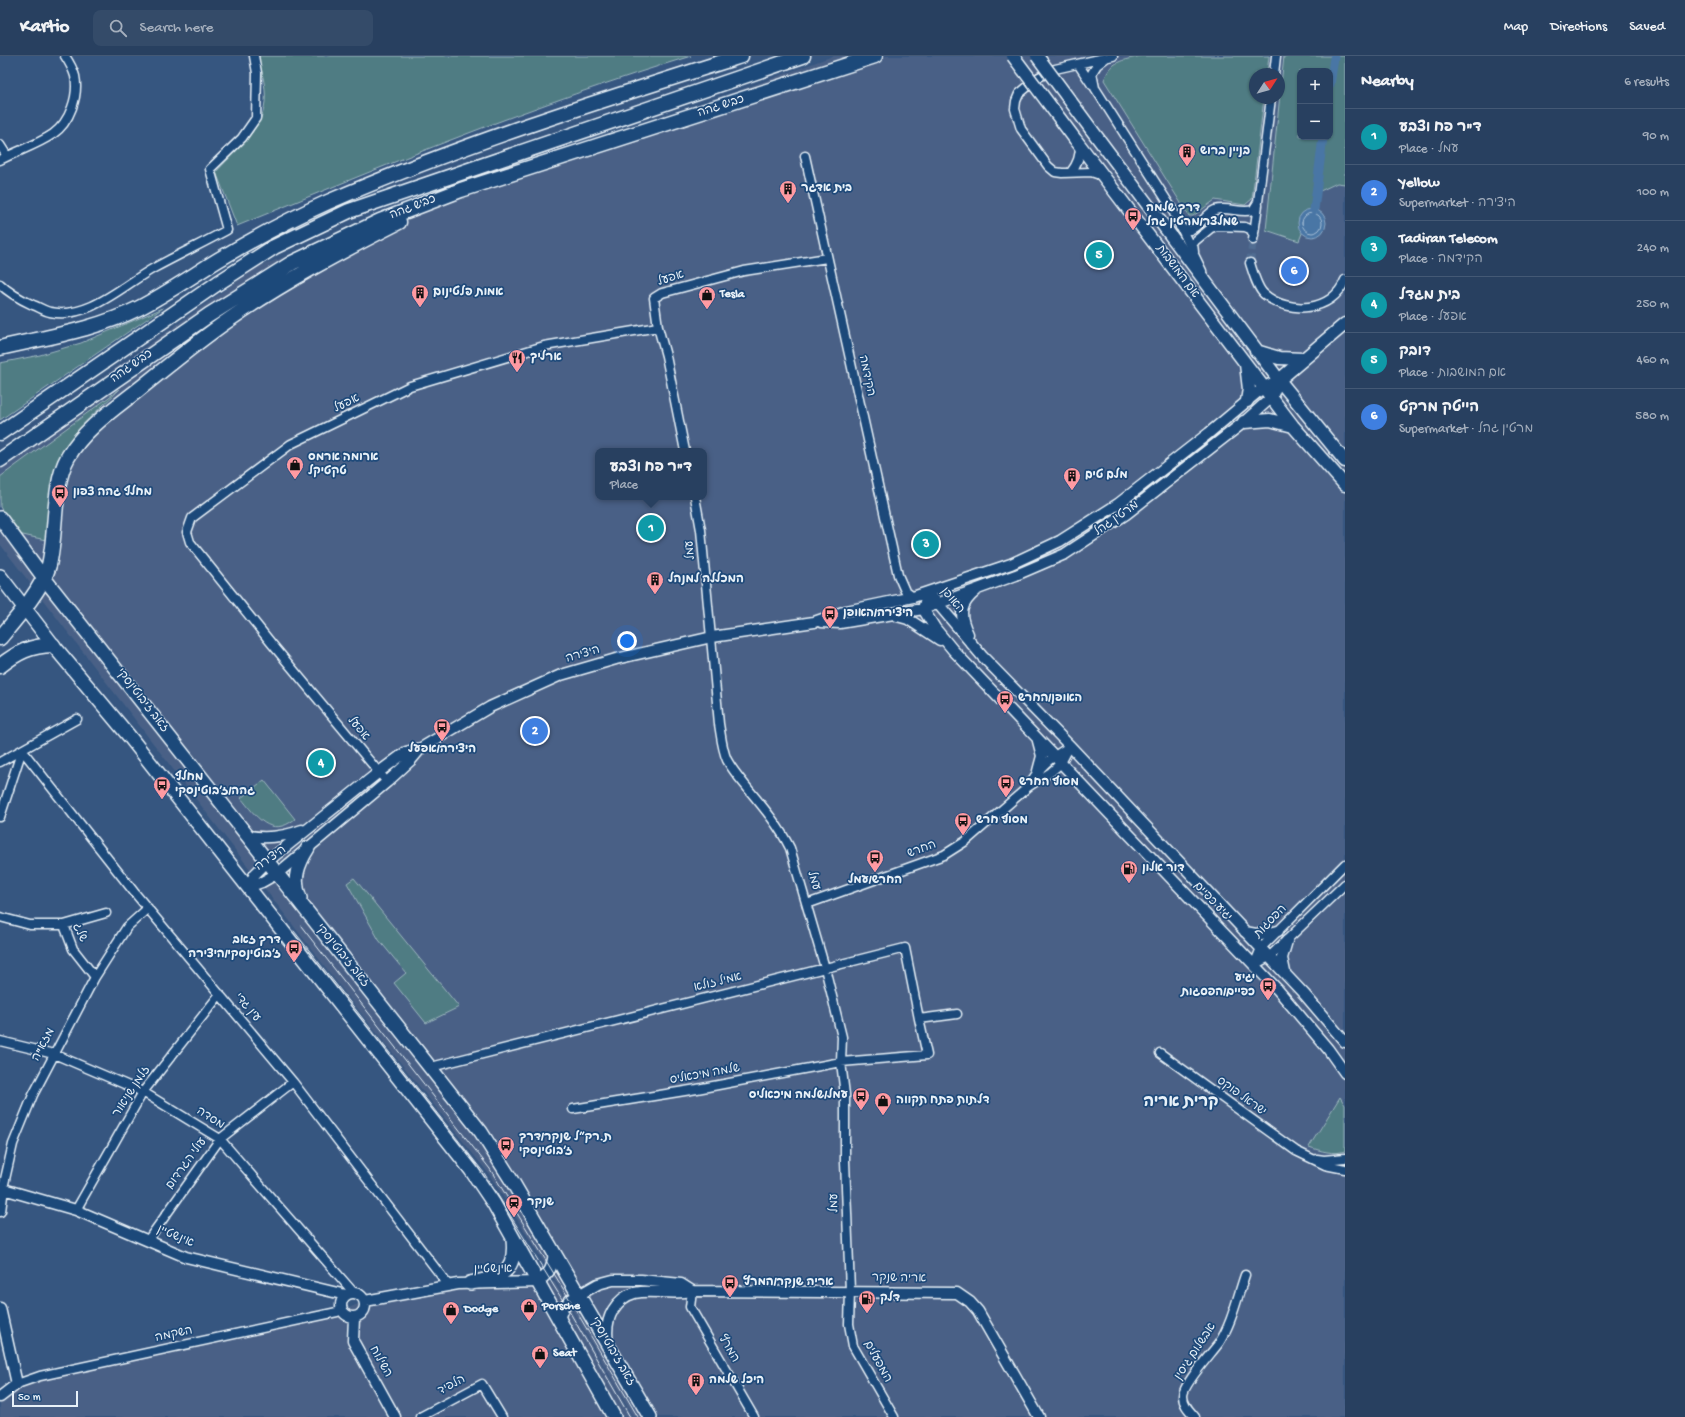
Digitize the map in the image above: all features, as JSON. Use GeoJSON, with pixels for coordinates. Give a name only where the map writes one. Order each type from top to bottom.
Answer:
{"type":"FeatureCollection","features":[{"type":"Feature","properties":{"kind":"highway"},"geometry":{"type":"LineString","coordinates":[[0,348],[86,328],[138,308],[234,251],[299,216],[423,163],[486,139],[741,56]]}},
{"type":"Feature","properties":{"kind":"highway","name":"כביש גהה"},"geometry":{"type":"LineString","coordinates":[[0,433],[218,283],[274,247],[323,223],[349,211],[803,56]]}},
{"type":"Feature","properties":{"kind":"highway","name":"כביש גהה"},"geometry":{"type":"LineString","coordinates":[[0,460],[209,315],[292,263],[380,221],[472,186],[875,56]]}},
{"type":"Feature","properties":{"kind":"highway"},"geometry":{"type":"LineString","coordinates":[[0,638],[24,608],[44,578],[51,551],[62,469],[68,457],[90,429],[169,365],[230,319],[358,243],[472,186]]}},
{"type":"Feature","properties":{"kind":"highway"},"geometry":{"type":"LineString","coordinates":[[0,342],[37,340]]}},
{"type":"Feature","properties":{"kind":"highway"},"geometry":{"type":"LineString","coordinates":[[0,666],[23,650],[53,645]]}},
{"type":"Feature","properties":{"kind":"main road","name":"אם המושבות"},"geometry":{"type":"LineString","coordinates":[[1013,56],[1293,426],[1345,485]]}},
{"type":"Feature","properties":{"kind":"main road","name":"אם המושבות"},"geometry":{"type":"LineString","coordinates":[[1037,56],[1214,295],[1279,380],[1345,460]]}},
{"type":"Feature","properties":{"kind":"main road","name":"מרטין גהל"},"geometry":{"type":"LineString","coordinates":[[1279,380],[1345,324]]}},
{"type":"Feature","properties":{"kind":"main road"},"geometry":{"type":"LineString","coordinates":[[1256,350],[1278,358],[1303,359]]}},
{"type":"Feature","properties":{"kind":"main road"},"geometry":{"type":"LineString","coordinates":[[1246,363],[1249,389],[1247,401]]}},
{"type":"Feature","properties":{"kind":"main road"},"geometry":{"type":"LineString","coordinates":[[1244,422],[1270,420],[1293,426]]}},
{"type":"Feature","properties":{"kind":"main road","name":"זאב ז'בוטינסקי"},"geometry":{"type":"LineString","coordinates":[[0,518],[44,578],[431,1067],[496,1153],[650,1417]]}},
{"type":"Feature","properties":{"kind":"main road"},"geometry":{"type":"LineString","coordinates":[[0,576],[53,645],[128,736],[471,1170],[494,1204],[614,1417]]}},
{"type":"Feature","properties":{"kind":"main road"},"geometry":{"type":"LineString","coordinates":[[308,848],[298,867],[296,883],[301,898],[310,915]]}},
{"type":"Feature","properties":{"kind":"main road"},"geometry":{"type":"LineString","coordinates":[[470,1283],[494,1279],[503,1274],[515,1253],[513,1238]]}},
{"type":"Feature","properties":{"kind":"street"},"geometry":{"type":"LineString","coordinates":[[0,145],[4,158],[54,134],[65,123],[70,114],[74,100],[75,76],[65,56]]}},
{"type":"Feature","properties":{"kind":"street"},"geometry":{"type":"LineString","coordinates":[[0,284],[27,303],[50,312],[68,313],[85,309],[107,298],[154,268],[196,248],[227,230],[210,170],[242,138],[256,118],[257,73],[254,56]]}},
{"type":"Feature","properties":{"kind":"street"},"geometry":{"type":"LineString","coordinates":[[1275,68],[1276,56]]}},
{"type":"Feature","properties":{"kind":"street"},"geometry":{"type":"LineString","coordinates":[[1105,177],[1092,172],[1054,172],[1021,129],[1015,109],[1019,94],[1039,77],[1055,69],[1109,57]]}},
{"type":"Feature","properties":{"kind":"street"},"geometry":{"type":"LineString","coordinates":[[1094,88],[1092,73],[1097,65],[1109,57]]}},
{"type":"Feature","properties":{"kind":"street"},"geometry":{"type":"LineString","coordinates":[[1078,64],[1171,207],[1214,295]]}},
{"type":"Feature","properties":{"kind":"street"},"geometry":{"type":"LineString","coordinates":[[1194,255],[1193,244],[1214,227],[1245,227],[1250,230],[1254,238],[1270,104]]}},
{"type":"Feature","properties":{"kind":"street"},"geometry":{"type":"LineString","coordinates":[[1071,172],[1080,157],[1078,142]]}},
{"type":"Feature","properties":{"kind":"street","name":"הקידמה"},"geometry":{"type":"LineString","coordinates":[[805,156],[898,575],[905,591],[912,597]]}},
{"type":"Feature","properties":{"kind":"street"},"geometry":{"type":"LineString","coordinates":[[1180,227],[1185,230],[1190,230],[1214,211],[1220,209],[1245,212],[1253,210],[1258,202]]}},
{"type":"Feature","properties":{"kind":"street","name":"אפעל"},"geometry":{"type":"LineString","coordinates":[[387,782],[272,644],[190,542],[187,532],[192,518],[291,444],[410,386],[544,346],[658,327],[654,298],[662,292],[744,271],[827,258]]}},
{"type":"Feature","properties":{"kind":"street"},"geometry":{"type":"LineString","coordinates":[[1250,263],[1263,293],[1280,304],[1304,308],[1317,306],[1330,298],[1342,286],[1345,280]]}},
{"type":"Feature","properties":{"kind":"street"},"geometry":{"type":"LineString","coordinates":[[658,327],[666,356],[684,448]]}},
{"type":"Feature","properties":{"kind":"street","name":"מרטין גהל"},"geometry":{"type":"LineString","coordinates":[[928,592],[1011,564],[1060,541],[1118,504],[1209,433],[1264,387],[1279,380]]}},
{"type":"Feature","properties":{"kind":"street","name":"מרטין גהל"},"geometry":{"type":"LineString","coordinates":[[923,609],[1016,575],[1065,554],[1126,514],[1244,422],[1272,397],[1279,380]]}},
{"type":"Feature","properties":{"kind":"street","name":"עמל"},"geometry":{"type":"LineString","coordinates":[[696,500],[701,530],[719,724],[727,759],[733,770],[783,834],[790,848],[825,968],[842,1037],[841,1062],[846,1095],[845,1161],[850,1291]]}},
{"type":"Feature","properties":{"kind":"street"},"geometry":{"type":"LineString","coordinates":[[978,589],[966,601],[961,615],[963,624],[982,656]]}},
{"type":"Feature","properties":{"kind":"street","name":"היצירה"},"geometry":{"type":"LineString","coordinates":[[814,622],[846,611],[912,597],[928,592]]}},
{"type":"Feature","properties":{"kind":"street","name":"האופן"},"geometry":{"type":"LineString","coordinates":[[928,592],[982,656],[1070,746]]}},
{"type":"Feature","properties":{"kind":"street","name":"האופן"},"geometry":{"type":"LineString","coordinates":[[923,609],[928,592]]}},
{"type":"Feature","properties":{"kind":"street"},"geometry":{"type":"LineString","coordinates":[[923,609],[952,650],[1053,755]]}},
{"type":"Feature","properties":{"kind":"street","name":"היצירה"},"geometry":{"type":"LineString","coordinates":[[248,888],[259,869],[268,861],[378,772],[406,752],[421,748],[490,707],[562,675],[616,659],[712,637],[814,622],[840,623],[923,609]]}},
{"type":"Feature","properties":{"kind":"street"},"geometry":{"type":"LineString","coordinates":[[893,615],[908,619],[920,626],[952,650]]}},
{"type":"Feature","properties":{"kind":"street"},"geometry":{"type":"LineString","coordinates":[[0,762],[77,719]]}},
{"type":"Feature","properties":{"kind":"street"},"geometry":{"type":"LineString","coordinates":[[1036,737],[1042,753],[1038,771]]}},
{"type":"Feature","properties":{"kind":"street","name":"החרש"},"geometry":{"type":"LineString","coordinates":[[807,904],[944,855],[966,841],[1028,788],[1061,763],[1070,746]]}},
{"type":"Feature","properties":{"kind":"street","name":"החרש"},"geometry":{"type":"LineString","coordinates":[[1028,788],[1038,771],[1053,755],[1070,746]]}},
{"type":"Feature","properties":{"kind":"street","name":"יגיע כפיים"},"geometry":{"type":"LineString","coordinates":[[1070,746],[1305,995],[1345,1042]]}},
{"type":"Feature","properties":{"kind":"street","name":"היצירה"},"geometry":{"type":"LineString","coordinates":[[248,888],[278,873],[387,782],[411,760],[421,748]]}},
{"type":"Feature","properties":{"kind":"street"},"geometry":{"type":"LineString","coordinates":[[0,817],[22,750]]}},
{"type":"Feature","properties":{"kind":"street","name":"עין גדי"},"geometry":{"type":"LineString","coordinates":[[22,750],[148,908],[293,1082],[448,1286]]}},
{"type":"Feature","properties":{"kind":"street","name":"יגיע כפיים"},"geometry":{"type":"LineString","coordinates":[[1053,755],[1278,990],[1328,1049],[1345,1073]]}},
{"type":"Feature","properties":{"kind":"street"},"geometry":{"type":"LineString","coordinates":[[249,836],[269,838],[281,837],[310,828]]}},
{"type":"Feature","properties":{"kind":"street","name":"הפסגות"},"geometry":{"type":"LineString","coordinates":[[1254,965],[1261,948],[1345,864]]}},
{"type":"Feature","properties":{"kind":"street","name":"הפסגות"},"geometry":{"type":"LineString","coordinates":[[1254,965],[1269,957],[1287,942],[1345,884]]}},
{"type":"Feature","properties":{"kind":"street","name":"מזא\"ה"},"geometry":{"type":"LineString","coordinates":[[0,1211],[2,1188],[13,1144],[33,1095],[95,976],[128,927],[148,908]]}},
{"type":"Feature","properties":{"kind":"street"},"geometry":{"type":"LineString","coordinates":[[64,925],[106,913]]}},
{"type":"Feature","properties":{"kind":"street","name":"שלג"},"geometry":{"type":"LineString","coordinates":[[0,917],[30,925],[64,925],[73,949],[95,976]]}},
{"type":"Feature","properties":{"kind":"street"},"geometry":{"type":"LineString","coordinates":[[1245,932],[1262,935],[1278,931]]}},
{"type":"Feature","properties":{"kind":"street"},"geometry":{"type":"LineString","coordinates":[[1287,942],[1282,958],[1283,968],[1287,976]]}},
{"type":"Feature","properties":{"kind":"street","name":"אמיל זולא"},"geometry":{"type":"LineString","coordinates":[[431,1067],[905,948],[920,1019]]}},
{"type":"Feature","properties":{"kind":"street","name":"זלמן שניאור"},"geometry":{"type":"LineString","coordinates":[[76,1210],[143,1092],[220,994]]}},
{"type":"Feature","properties":{"kind":"street"},"geometry":{"type":"LineString","coordinates":[[920,1019],[957,1014]]}},
{"type":"Feature","properties":{"kind":"street","name":"שלמה מיכאליס"},"geometry":{"type":"LineString","coordinates":[[573,1109],[697,1089],[841,1062],[927,1055],[920,1019]]}},
{"type":"Feature","properties":{"kind":"street","name":"מסדה"},"geometry":{"type":"LineString","coordinates":[[0,1041],[54,1054],[143,1092],[220,1139],[350,1294]]}},
{"type":"Feature","properties":{"kind":"street","name":"ישראל פוקס"},"geometry":{"type":"LineString","coordinates":[[1160,1053],[1296,1151],[1325,1165],[1345,1169]]}},
{"type":"Feature","properties":{"kind":"street","name":"עולי הגרדום"},"geometry":{"type":"LineString","coordinates":[[148,1240],[220,1139],[293,1082]]}},
{"type":"Feature","properties":{"kind":"street","name":"ישראל פוקס"},"geometry":{"type":"LineString","coordinates":[[1310,1158],[1324,1160],[1345,1158]]}},
{"type":"Feature","properties":{"kind":"street","name":"אינשטיין"},"geometry":{"type":"LineString","coordinates":[[2,1188],[76,1210],[186,1257],[350,1294]]}},
{"type":"Feature","properties":{"kind":"street"},"geometry":{"type":"LineString","coordinates":[[538,1282],[552,1269],[554,1252]]}},
{"type":"Feature","properties":{"kind":"street","name":"אבשלום גיסין"},"geometry":{"type":"LineString","coordinates":[[1195,1417],[1186,1407],[1183,1396],[1187,1386],[1227,1328],[1245,1275]]}},
{"type":"Feature","properties":{"kind":"street","name":"אריה שנקר"},"geometry":{"type":"LineString","coordinates":[[562,1325],[560,1316],[562,1308],[579,1294],[598,1284],[614,1280],[640,1280],[681,1284],[692,1291]]}},
{"type":"Feature","properties":{"kind":"street","name":"אינשטיין"},"geometry":{"type":"LineString","coordinates":[[365,1301],[470,1283],[538,1282]]}},
{"type":"Feature","properties":{"kind":"street","name":"אריה שנקר"},"geometry":{"type":"LineString","coordinates":[[608,1345],[607,1325],[611,1314],[622,1298],[629,1293],[682,1293],[692,1291],[850,1291],[957,1293],[970,1302],[978,1311],[1038,1417]]}},
{"type":"Feature","properties":{"kind":"street","name":"המרץ"},"geometry":{"type":"LineString","coordinates":[[692,1291],[690,1307],[754,1417]]}},
{"type":"Feature","properties":{"kind":"street","name":"המפעלים"},"geometry":{"type":"LineString","coordinates":[[850,1291],[849,1324],[853,1346],[894,1417]]}},
{"type":"Feature","properties":{"kind":"street"},"geometry":{"type":"LineString","coordinates":[[350,1294],[361,1295],[365,1301],[364,1312],[358,1317],[354,1318],[347,1316],[341,1308],[342,1301],[350,1294]]}},
{"type":"Feature","properties":{"kind":"street"},"geometry":{"type":"LineString","coordinates":[[0,1308],[17,1384],[0,1398]]}},
{"type":"Feature","properties":{"kind":"street","name":"השקמה"},"geometry":{"type":"LineString","coordinates":[[17,1384],[40,1376],[337,1312]]}},
{"type":"Feature","properties":{"kind":"street","name":"השילוח"},"geometry":{"type":"LineString","coordinates":[[354,1318],[353,1341],[395,1417]]}},
{"type":"Feature","properties":{"kind":"street","name":"הלפיד"},"geometry":{"type":"LineString","coordinates":[[420,1417],[482,1384],[502,1417]]}},
{"type":"Feature","properties":{"kind":"shaded area"},"geometry":{"type":"Polygon","coordinates":[[[833,56],[1345,56],[1345,1417],[633,1417],[555,1280],[489,1174],[352,1002],[0,544],[0,451],[257,267],[833,56]]]}},
{"type":"Feature","properties":{"kind":"shaded area"},"geometry":{"type":"Polygon","coordinates":[[[555,1282],[632,1417],[0,1417],[0,1397],[40,1376],[342,1311],[365,1301],[449,1289],[555,1282]]]}},
{"type":"Feature","properties":{"kind":"green space"},"geometry":{"type":"Polygon","coordinates":[[[257,56],[691,56],[633,74],[519,114],[237,226],[216,172],[251,134],[261,117],[265,102],[265,88],[257,56]]]}},
{"type":"Feature","properties":{"kind":"green space"},"geometry":{"type":"Polygon","coordinates":[[[1141,56],[1269,56],[1268,68],[1249,68],[1249,104],[1263,104],[1252,199],[1245,205],[1215,200],[1193,216],[1189,216],[1104,80],[1107,73],[1114,65],[1141,56]]]}},
{"type":"Feature","properties":{"kind":"green space"},"geometry":{"type":"Polygon","coordinates":[[[1284,56],[1345,56],[1345,184],[1337,183],[1318,192],[1299,241],[1266,230],[1279,104],[1285,104],[1285,68],[1283,68],[1284,56]]]}},
{"type":"Feature","properties":{"kind":"green space"},"geometry":{"type":"Polygon","coordinates":[[[163,308],[0,420],[0,363],[40,355],[81,343],[163,308]]]}},
{"type":"Feature","properties":{"kind":"green space"},"geometry":{"type":"Polygon","coordinates":[[[120,389],[80,427],[62,452],[54,473],[52,484],[46,540],[18,534],[0,507],[0,477],[120,389]]]}},
{"type":"Feature","properties":{"kind":"green space"},"geometry":{"type":"Polygon","coordinates":[[[264,780],[295,819],[286,825],[278,827],[264,823],[252,812],[241,798],[264,780]]]}},
{"type":"Feature","properties":{"kind":"green space"},"geometry":{"type":"Polygon","coordinates":[[[354,878],[459,1007],[426,1023],[394,983],[406,973],[379,940],[347,883],[354,878]]]}},
{"type":"Feature","properties":{"kind":"green space"},"geometry":{"type":"Polygon","coordinates":[[[1340,1097],[1345,1105],[1345,1151],[1332,1153],[1309,1147],[1340,1097]]]}},
{"type":"Feature","properties":{"kind":"water"},"geometry":{"type":"Polygon","coordinates":[[[1312,209],[1322,213],[1326,223],[1322,233],[1312,237],[1302,233],[1298,223],[1302,213],[1312,209]]]}},
{"type":"Feature","properties":{"kind":"waterway"},"geometry":{"type":"LineString","coordinates":[[1333,68],[1334,58]]}},
{"type":"Feature","properties":{"kind":"waterway"},"geometry":{"type":"LineString","coordinates":[[1314,210],[1323,140]]}},
{"type":"Feature","properties":{"kind":"tunnel"},"geometry":{"type":"LineString","coordinates":[[1250,263],[1253,240]]}},
{"type":"Feature","properties":{"kind":"tram line"},"geometry":{"type":"LineString","coordinates":[[301,926],[490,1169],[567,1295],[638,1417]]}},
{"type":"Feature","properties":{"kind":"tram line"},"geometry":{"type":"LineString","coordinates":[[294,931],[484,1173],[565,1304],[630,1417]]}},
{"type":"Feature","properties":{"kind":"place","name":"בניין ברוש"},"geometry":{"type":"Point","coordinates":[1187,167]}},
{"type":"Feature","properties":{"kind":"place","name":"בית אדגר"},"geometry":{"type":"Point","coordinates":[788,204]}},
{"type":"Feature","properties":{"kind":"place","name":"דרך שלמה שמלצר/מרטין גהל"},"geometry":{"type":"Point","coordinates":[1133,231]}},
{"type":"Feature","properties":{"kind":"place","name":"דובק"},"geometry":{"type":"Point","coordinates":[1099,255]}},
{"type":"Feature","properties":{"kind":"place","name":"הייטק מרקט"},"geometry":{"type":"Point","coordinates":[1294,271]}},
{"type":"Feature","properties":{"kind":"place","name":"אמות פלטינום"},"geometry":{"type":"Point","coordinates":[420,308]}},
{"type":"Feature","properties":{"kind":"place","name":"Tesla"},"geometry":{"type":"Point","coordinates":[707,310]}},
{"type":"Feature","properties":{"kind":"place","name":"ארליך"},"geometry":{"type":"Point","coordinates":[517,373]}},
{"type":"Feature","properties":{"kind":"place","name":"ארומה ארמס טקטיקל"},"geometry":{"type":"Point","coordinates":[295,480]}},
{"type":"Feature","properties":{"kind":"place","name":"מלם טים"},"geometry":{"type":"Point","coordinates":[1072,491]}},
{"type":"Feature","properties":{"kind":"place","name":"מחלף גהה צפון"},"geometry":{"type":"Point","coordinates":[60,508]}},
{"type":"Feature","properties":{"kind":"place","name":"ד\"ר פח וצבע"},"geometry":{"type":"Point","coordinates":[651,528]}},
{"type":"Feature","properties":{"kind":"place","name":"Tadiran Telecom"},"geometry":{"type":"Point","coordinates":[926,544]}},
{"type":"Feature","properties":{"kind":"place","name":"המכללה למנהל"},"geometry":{"type":"Point","coordinates":[655,595]}},
{"type":"Feature","properties":{"kind":"place","name":"היצירה/האופן"},"geometry":{"type":"Point","coordinates":[830,629]}},
{"type":"Feature","properties":{"kind":"place","name":"האופן/החרש"},"geometry":{"type":"Point","coordinates":[1005,714]}},
{"type":"Feature","properties":{"kind":"place","name":"Yellow"},"geometry":{"type":"Point","coordinates":[535,731]}},
{"type":"Feature","properties":{"kind":"place","name":"היצירה/אפעל"},"geometry":{"type":"Point","coordinates":[442,742]}},
{"type":"Feature","properties":{"kind":"place","name":"בית מגדל"},"geometry":{"type":"Point","coordinates":[321,763]}},
{"type":"Feature","properties":{"kind":"place","name":"מסוף החרש"},"geometry":{"type":"Point","coordinates":[1006,798]}},
{"type":"Feature","properties":{"kind":"place","name":"מחלף גהה/ז׳בוטינסקי"},"geometry":{"type":"Point","coordinates":[162,800]}},
{"type":"Feature","properties":{"kind":"place","name":"מסוף חרש"},"geometry":{"type":"Point","coordinates":[963,836]}},
{"type":"Feature","properties":{"kind":"place","name":"החרש/עמל"},"geometry":{"type":"Point","coordinates":[875,873]}},
{"type":"Feature","properties":{"kind":"place","name":"דור אלון"},"geometry":{"type":"Point","coordinates":[1129,884]}},
{"type":"Feature","properties":{"kind":"place","name":"דרך זאב ז׳בוטינסקי/היצירה"},"geometry":{"type":"Point","coordinates":[294,963]}},
{"type":"Feature","properties":{"kind":"place","name":"יגיע כפיים/הפסגות"},"geometry":{"type":"Point","coordinates":[1268,1001]}},
{"type":"Feature","properties":{"kind":"place","name":"עמל/שלמה מיכאליס"},"geometry":{"type":"Point","coordinates":[861,1111]}},
{"type":"Feature","properties":{"kind":"place","name":"דלתות פתח תקווה"},"geometry":{"type":"Point","coordinates":[883,1116]}},
{"type":"Feature","properties":{"kind":"place","name":"ת.רק״ל שנקר/דרך ז׳בוטינסקי"},"geometry":{"type":"Point","coordinates":[506,1160]}},
{"type":"Feature","properties":{"kind":"place","name":"שנקר"},"geometry":{"type":"Point","coordinates":[514,1218]}},
{"type":"Feature","properties":{"kind":"place","name":"אריה שנקר/המרץ"},"geometry":{"type":"Point","coordinates":[730,1298]}},
{"type":"Feature","properties":{"kind":"place","name":"דלק"},"geometry":{"type":"Point","coordinates":[867,1314]}},
{"type":"Feature","properties":{"kind":"place","name":"Porsche"},"geometry":{"type":"Point","coordinates":[529,1322]}},
{"type":"Feature","properties":{"kind":"place","name":"Dodge"},"geometry":{"type":"Point","coordinates":[451,1325]}},
{"type":"Feature","properties":{"kind":"place","name":"Seat"},"geometry":{"type":"Point","coordinates":[540,1369]}},
{"type":"Feature","properties":{"kind":"place","name":"היכל שלמה"},"geometry":{"type":"Point","coordinates":[696,1396]}},
{"type":"Feature","properties":{"kind":"district","name":"קרית אריה"},"geometry":{"type":"Point","coordinates":[1181,1103]}}]}
